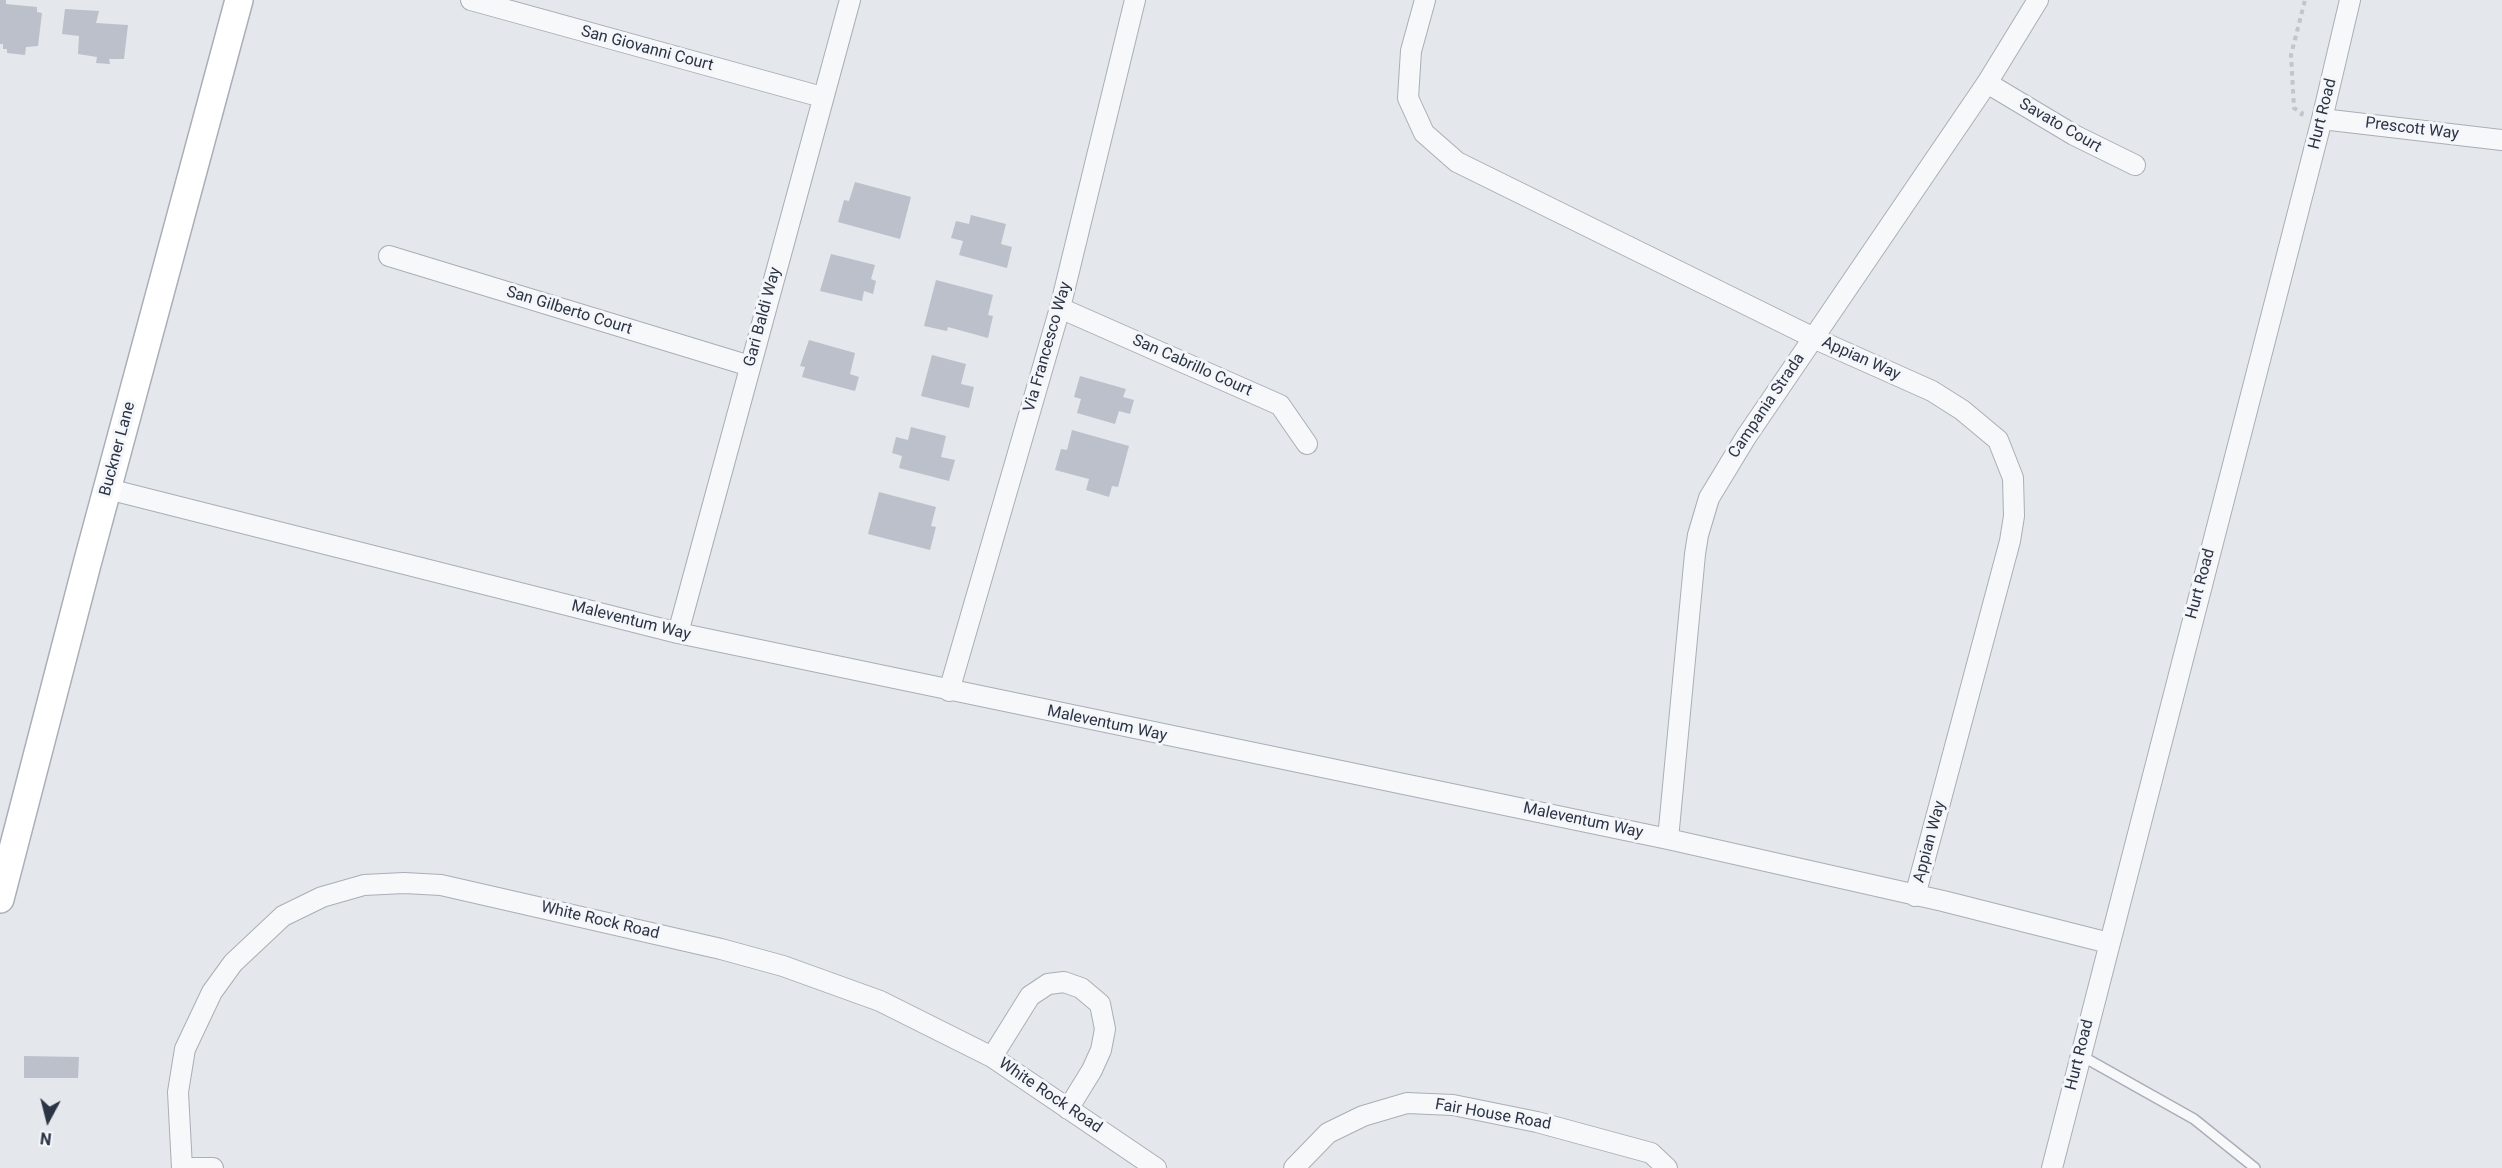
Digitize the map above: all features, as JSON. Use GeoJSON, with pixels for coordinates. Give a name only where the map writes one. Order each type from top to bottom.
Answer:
{"type":"FeatureCollection","features":[{"type":"Feature","properties":{"kind":"main road","name":"Buckner Lane"},"geometry":{"type":"LineString","coordinates":[[0,899],[239,0]]}},
{"type":"Feature","properties":{"kind":"street","name":"San Giovanni Court"},"geometry":{"type":"LineString","coordinates":[[471,0],[822,97]]}},
{"type":"Feature","properties":{"kind":"street","name":"Gari Baldi Way"},"geometry":{"type":"LineString","coordinates":[[678,633],[850,0]]}},
{"type":"Feature","properties":{"kind":"street","name":"Via Francesco Way"},"geometry":{"type":"LineString","coordinates":[[949,691],[1060,308],[1135,0]]}},
{"type":"Feature","properties":{"kind":"street","name":"Appian Way"},"geometry":{"type":"LineString","coordinates":[[1425,0],[1411,51],[1408,99],[1424,133],[1457,162],[1813,338],[1932,391],[1962,410],[1998,440],[2013,478],[2014,516],[2010,541],[1915,896]]}},
{"type":"Feature","properties":{"kind":"street","name":"Campania Strada"},"geometry":{"type":"LineString","coordinates":[[1668,839],[1695,554],[1702,516],[1717,482],[1987,83],[2038,0]]}},
{"type":"Feature","properties":{"kind":"street","name":"Hurt Road"},"geometry":{"type":"LineString","coordinates":[[2052,1168],[2317,139],[2349,0]]}},
{"type":"Feature","properties":{"kind":"street","name":"Savato Court"},"geometry":{"type":"LineString","coordinates":[[1987,83],[2074,135],[2135,165]]}},
{"type":"Feature","properties":{"kind":"street","name":"Prescott Way"},"geometry":{"type":"LineString","coordinates":[[2322,119],[2502,140]]}},
{"type":"Feature","properties":{"kind":"street","name":"San Gilberto Court"},"geometry":{"type":"LineString","coordinates":[[388,256],[750,366]]}},
{"type":"Feature","properties":{"kind":"street","name":"San Cabrillo Court"},"geometry":{"type":"LineString","coordinates":[[1060,308],[1280,405],[1307,444]]}},
{"type":"Feature","properties":{"kind":"street","name":"Maleventum Way"},"geometry":{"type":"LineString","coordinates":[[108,489],[678,633],[1668,839],[2109,943]]}},
{"type":"Feature","properties":{"kind":"street","name":"White Rock Road"},"geometry":{"type":"LineString","coordinates":[[182,1168],[178,1092],[185,1049],[212,992],[233,963],[283,916],[322,897],[363,885],[404,883],[441,885],[721,949],[783,966],[880,1001],[992,1057],[1156,1168]]}},
{"type":"Feature","properties":{"kind":"street"},"geometry":{"type":"LineString","coordinates":[[992,1057],[1030,996],[1048,984],[1064,982],[1081,988],[1100,1004],[1105,1029],[1101,1050],[1068,1109]]}},
{"type":"Feature","properties":{"kind":"street","name":"Fair House Road"},"geometry":{"type":"LineString","coordinates":[[1294,1168],[1328,1133],[1363,1116],[1407,1103],[1454,1105],[1547,1124],[1651,1153],[1666,1168]]}},
{"type":"Feature","properties":{"kind":"street"},"geometry":{"type":"LineString","coordinates":[[194,1168],[213,1168]]}},
{"type":"Feature","properties":{"kind":"lane"},"geometry":{"type":"LineString","coordinates":[[2080,1055],[2194,1119],[2255,1168]]}},
{"type":"Feature","properties":{"kind":"path"},"geometry":{"type":"LineString","coordinates":[[2305,0],[2290,55],[2294,108],[2302,113],[2295,134],[2317,139]]}},
{"type":"Feature","properties":{"kind":"building"},"geometry":{"type":"Polygon","coordinates":[[[0,0],[6,0],[6,4],[37,7],[37,12],[42,13],[38,46],[26,47],[25,55],[7,53],[7,49],[3,49],[3,44],[0,44],[0,0]]]}},
{"type":"Feature","properties":{"kind":"building"},"geometry":{"type":"Polygon","coordinates":[[[65,9],[99,11],[96,23],[128,25],[124,59],[109,59],[110,64],[96,63],[97,57],[78,54],[79,36],[62,34],[65,9]]]}},
{"type":"Feature","properties":{"kind":"building"},"geometry":{"type":"Polygon","coordinates":[[[855,182],[911,197],[900,239],[838,222],[844,200],[849,201],[855,182]]]}},
{"type":"Feature","properties":{"kind":"building"},"geometry":{"type":"Polygon","coordinates":[[[971,215],[1006,224],[1001,244],[1012,247],[1007,268],[959,255],[963,241],[951,238],[956,221],[969,224],[971,215]]]}},
{"type":"Feature","properties":{"kind":"building"},"geometry":{"type":"Polygon","coordinates":[[[831,254],[875,265],[871,279],[876,281],[873,294],[864,291],[862,301],[820,291],[831,254]]]}},
{"type":"Feature","properties":{"kind":"building"},"geometry":{"type":"Polygon","coordinates":[[[936,280],[993,295],[988,315],[993,316],[988,338],[948,327],[947,331],[924,326],[936,280]]]}},
{"type":"Feature","properties":{"kind":"building"},"geometry":{"type":"Polygon","coordinates":[[[809,340],[855,353],[850,374],[859,377],[855,391],[802,377],[805,367],[800,366],[809,340]]]}},
{"type":"Feature","properties":{"kind":"building"},"geometry":{"type":"Polygon","coordinates":[[[932,355],[966,364],[961,384],[974,387],[969,408],[921,396],[932,355]]]}},
{"type":"Feature","properties":{"kind":"building"},"geometry":{"type":"Polygon","coordinates":[[[1080,376],[1126,389],[1123,397],[1134,400],[1130,414],[1119,411],[1115,424],[1077,413],[1081,399],[1074,397],[1080,376]]]}},
{"type":"Feature","properties":{"kind":"building"},"geometry":{"type":"Polygon","coordinates":[[[911,427],[946,436],[941,457],[955,460],[949,481],[899,468],[902,456],[892,453],[896,437],[908,440],[911,427]]]}},
{"type":"Feature","properties":{"kind":"building"},"geometry":{"type":"Polygon","coordinates":[[[1072,430],[1129,446],[1118,487],[1112,486],[1109,497],[1086,490],[1089,479],[1055,470],[1061,449],[1067,450],[1072,430]]]}},
{"type":"Feature","properties":{"kind":"building"},"geometry":{"type":"Polygon","coordinates":[[[879,492],[936,507],[931,526],[936,527],[930,550],[868,534],[879,492]]]}},
{"type":"Feature","properties":{"kind":"building"},"geometry":{"type":"Polygon","coordinates":[[[24,1056],[79,1057],[78,1078],[24,1078],[24,1056]]]}}]}
